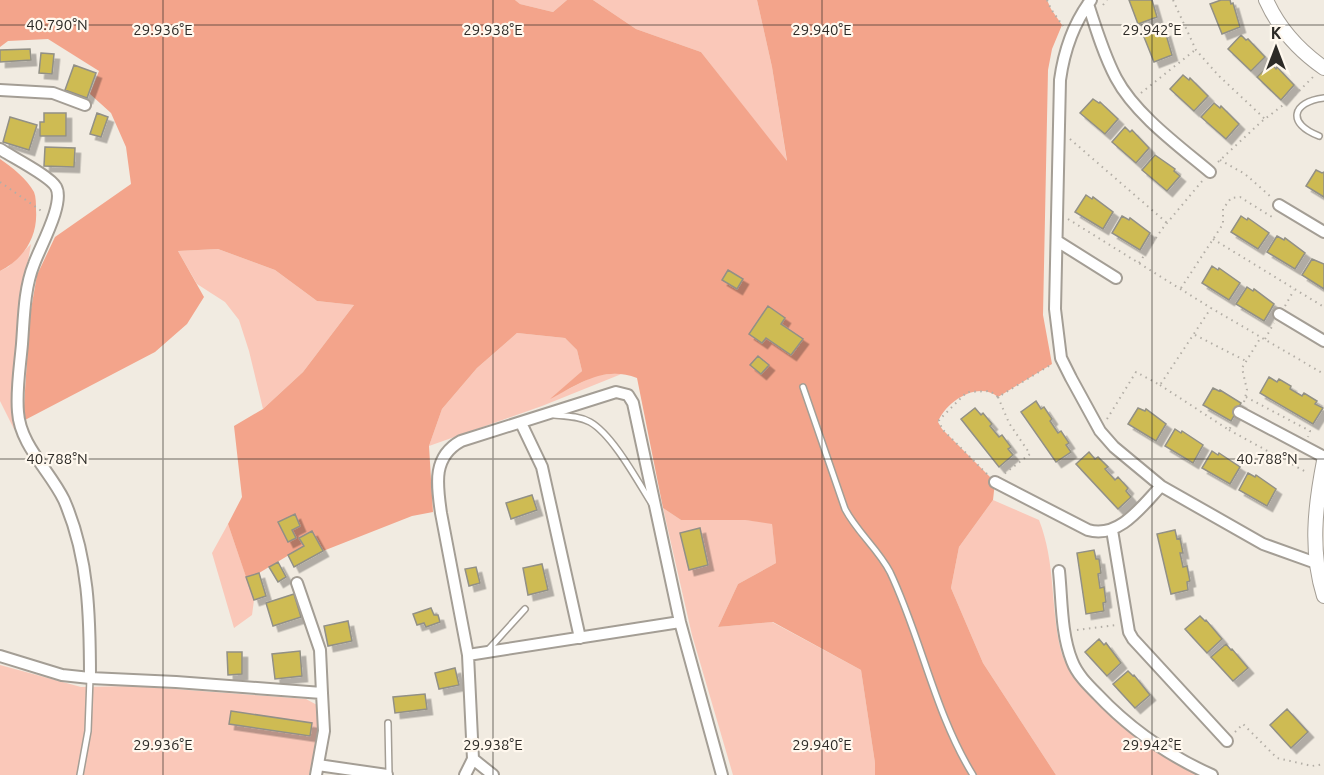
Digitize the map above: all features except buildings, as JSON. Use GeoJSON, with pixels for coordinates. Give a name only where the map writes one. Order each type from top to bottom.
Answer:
{"type":"FeatureCollection","features":[{"type":"Feature","properties":{"kind":"street"},"geometry":{"type":"LineString","coordinates":[[1266,0],[1279,25],[1320,71]]}},
{"type":"Feature","properties":{"kind":"street"},"geometry":{"type":"LineString","coordinates":[[1089,2],[1070,35],[1060,80],[1055,309],[1061,358],[1100,431],[1130,462],[1161,486],[1263,544],[1316,564]]}},
{"type":"Feature","properties":{"kind":"street"},"geometry":{"type":"LineString","coordinates":[[1089,2],[1116,78],[1132,101],[1210,172]]}},
{"type":"Feature","properties":{"kind":"street"},"geometry":{"type":"LineString","coordinates":[[0,90],[53,93],[85,105]]}},
{"type":"Feature","properties":{"kind":"street"},"geometry":{"type":"LineString","coordinates":[[0,149],[47,178],[57,188],[57,207],[29,277],[18,411],[21,430],[58,488],[76,537],[86,576],[90,678]]}},
{"type":"Feature","properties":{"kind":"street"},"geometry":{"type":"LineString","coordinates":[[1279,205],[1324,232]]}},
{"type":"Feature","properties":{"kind":"street"},"geometry":{"type":"LineString","coordinates":[[1057,241],[1116,278]]}},
{"type":"Feature","properties":{"kind":"street"},"geometry":{"type":"LineString","coordinates":[[1279,315],[1324,341]]}},
{"type":"Feature","properties":{"kind":"street"},"geometry":{"type":"LineString","coordinates":[[465,775],[473,759],[468,656],[438,494],[440,463],[444,453],[461,441],[610,393],[622,393],[628,395],[635,409],[680,622],[722,775]]}},
{"type":"Feature","properties":{"kind":"street"},"geometry":{"type":"LineString","coordinates":[[1239,412],[1324,459],[1315,522],[1316,564],[1324,596]]}},
{"type":"Feature","properties":{"kind":"street"},"geometry":{"type":"LineString","coordinates":[[521,423],[542,466],[580,638]]}},
{"type":"Feature","properties":{"kind":"street"},"geometry":{"type":"LineString","coordinates":[[995,482],[1096,532],[1112,530],[1138,511],[1161,486]]}},
{"type":"Feature","properties":{"kind":"street"},"geometry":{"type":"LineString","coordinates":[[1112,530],[1126,624],[1133,639],[1227,741]]}},
{"type":"Feature","properties":{"kind":"street"},"geometry":{"type":"LineString","coordinates":[[1059,571],[1065,631],[1069,652],[1077,672],[1128,725],[1178,759],[1212,775]]}},
{"type":"Feature","properties":{"kind":"street"},"geometry":{"type":"LineString","coordinates":[[297,583],[320,650],[324,730],[317,770],[388,775]]}},
{"type":"Feature","properties":{"kind":"street"},"geometry":{"type":"LineString","coordinates":[[468,656],[680,622]]}},
{"type":"Feature","properties":{"kind":"street"},"geometry":{"type":"LineString","coordinates":[[0,656],[62,675],[322,693]]}},
{"type":"Feature","properties":{"kind":"street"},"geometry":{"type":"LineString","coordinates":[[473,759],[493,775]]}},
{"type":"Feature","properties":{"kind":"lane"},"geometry":{"type":"LineString","coordinates":[[1319,136],[1301,126],[1297,115],[1305,103],[1324,98]]}},
{"type":"Feature","properties":{"kind":"lane"},"geometry":{"type":"LineString","coordinates":[[803,387],[845,509],[888,569],[946,720],[973,775]]}},
{"type":"Feature","properties":{"kind":"lane"},"geometry":{"type":"LineString","coordinates":[[547,414],[580,418],[603,432],[626,463],[656,511]]}},
{"type":"Feature","properties":{"kind":"lane"},"geometry":{"type":"LineString","coordinates":[[485,653],[525,609]]}},
{"type":"Feature","properties":{"kind":"lane"},"geometry":{"type":"LineString","coordinates":[[80,775],[88,731],[90,678]]}},
{"type":"Feature","properties":{"kind":"lane"},"geometry":{"type":"LineString","coordinates":[[387,723],[388,775]]}},
{"type":"Feature","properties":{"kind":"path"},"geometry":{"type":"LineString","coordinates":[[1047,0],[1070,35]]}},
{"type":"Feature","properties":{"kind":"path"},"geometry":{"type":"LineString","coordinates":[[1173,0],[1197,50],[1218,75],[1265,119]]}},
{"type":"Feature","properties":{"kind":"path"},"geometry":{"type":"LineString","coordinates":[[1132,101],[1197,50]]}},
{"type":"Feature","properties":{"kind":"path"},"geometry":{"type":"LineString","coordinates":[[1139,263],[1167,223],[1220,160],[1320,71]]}},
{"type":"Feature","properties":{"kind":"path"},"geometry":{"type":"LineString","coordinates":[[1068,137],[1167,223]]}},
{"type":"Feature","properties":{"kind":"path"},"geometry":{"type":"LineString","coordinates":[[1181,288],[1223,224],[1223,209],[1232,198],[1240,197],[1272,217],[1279,205],[1245,174],[1220,160]]}},
{"type":"Feature","properties":{"kind":"path"},"geometry":{"type":"LineString","coordinates":[[0,182],[52,219]]}},
{"type":"Feature","properties":{"kind":"path"},"geometry":{"type":"LineString","coordinates":[[1066,218],[1211,308],[1324,374]]}},
{"type":"Feature","properties":{"kind":"path"},"geometry":{"type":"LineString","coordinates":[[1214,239],[1324,307]]}},
{"type":"Feature","properties":{"kind":"path"},"geometry":{"type":"LineString","coordinates":[[1160,385],[1211,308]]}},
{"type":"Feature","properties":{"kind":"path"},"geometry":{"type":"LineString","coordinates":[[1194,334],[1246,361]]}},
{"type":"Feature","properties":{"kind":"path"},"geometry":{"type":"LineString","coordinates":[[1229,430],[1246,397],[1242,373],[1246,361],[1261,337]]}},
{"type":"Feature","properties":{"kind":"path"},"geometry":{"type":"LineString","coordinates":[[999,397],[1052,364]]}},
{"type":"Feature","properties":{"kind":"path"},"geometry":{"type":"LineString","coordinates":[[1106,421],[1136,372],[1229,430],[1312,476]]}},
{"type":"Feature","properties":{"kind":"path"},"geometry":{"type":"LineString","coordinates":[[990,391],[999,397],[1009,423],[1030,454],[995,482],[942,429],[939,423],[940,417],[967,392],[990,391]]}},
{"type":"Feature","properties":{"kind":"path"},"geometry":{"type":"LineString","coordinates":[[1246,397],[1310,431],[1307,439],[1313,443]]}},
{"type":"Feature","properties":{"kind":"path"},"geometry":{"type":"LineString","coordinates":[[1065,631],[1126,624]]}},
{"type":"Feature","properties":{"kind":"path"},"geometry":{"type":"LineString","coordinates":[[1227,741],[1244,724],[1277,758],[1312,766],[1324,764]]}},
{"type":"Feature","properties":{"kind":"shaded area"},"geometry":{"type":"Polygon","coordinates":[[[0,0],[515,0],[520,4],[553,12],[567,0],[593,0],[636,29],[701,52],[787,161],[772,67],[757,0],[1047,0],[1062,25],[1052,49],[1048,70],[1043,315],[1052,364],[998,397],[990,392],[981,391],[963,396],[948,407],[938,422],[942,429],[995,482],[993,500],[959,547],[951,588],[983,663],[1056,775],[875,775],[861,670],[773,622],[718,627],[738,584],[776,563],[772,524],[745,520],[681,520],[663,508],[637,378],[614,374],[603,375],[582,382],[550,399],[582,371],[577,350],[565,338],[517,333],[477,368],[442,409],[429,446],[433,512],[412,516],[323,551],[312,531],[299,538],[304,546],[259,573],[246,577],[228,524],[242,497],[234,426],[263,409],[303,372],[354,305],[317,301],[275,270],[218,249],[178,251],[204,297],[187,324],[155,352],[23,421],[30,315],[37,275],[55,237],[131,184],[126,147],[111,113],[90,94],[99,71],[48,39],[8,41],[0,47],[0,0]]]}},
{"type":"Feature","properties":{"kind":"shaded area"},"geometry":{"type":"Polygon","coordinates":[[[515,0],[567,0],[553,12],[520,4],[515,0]]]}},
{"type":"Feature","properties":{"kind":"shaded area"},"geometry":{"type":"Polygon","coordinates":[[[593,0],[757,0],[772,67],[787,162],[701,52],[636,29],[593,0]]]}},
{"type":"Feature","properties":{"kind":"shaded area"},"geometry":{"type":"Polygon","coordinates":[[[0,159],[19,174],[34,192],[36,220],[28,246],[16,260],[0,271],[0,159]]]}},
{"type":"Feature","properties":{"kind":"shaded area"},"geometry":{"type":"Polygon","coordinates":[[[31,244],[17,336],[14,429],[0,401],[0,271],[8,267],[31,244]]]}},
{"type":"Feature","properties":{"kind":"shaded area"},"geometry":{"type":"Polygon","coordinates":[[[218,249],[275,270],[317,301],[354,305],[303,372],[263,409],[239,320],[225,302],[197,284],[178,251],[218,249]]]}},
{"type":"Feature","properties":{"kind":"shaded area"},"geometry":{"type":"Polygon","coordinates":[[[517,333],[565,338],[577,350],[582,371],[553,397],[596,375],[624,373],[542,406],[429,446],[442,409],[477,368],[517,333]]]}},
{"type":"Feature","properties":{"kind":"shaded area"},"geometry":{"type":"Polygon","coordinates":[[[993,500],[1039,520],[1051,568],[1055,618],[1061,651],[1077,679],[1105,710],[1138,738],[1166,757],[1203,775],[1056,775],[983,663],[951,588],[959,547],[993,500]]]}},
{"type":"Feature","properties":{"kind":"shaded area"},"geometry":{"type":"Polygon","coordinates":[[[663,508],[681,520],[745,520],[772,523],[776,563],[738,584],[718,627],[772,622],[861,670],[875,775],[733,775],[692,635],[663,508]]]}},
{"type":"Feature","properties":{"kind":"shaded area"},"geometry":{"type":"Polygon","coordinates":[[[228,524],[254,600],[252,615],[234,628],[212,553],[228,524]]]}},
{"type":"Feature","properties":{"kind":"shaded area"},"geometry":{"type":"Polygon","coordinates":[[[0,665],[81,687],[135,686],[306,699],[317,705],[318,714],[316,740],[309,775],[0,775],[0,665]]]}}]}
